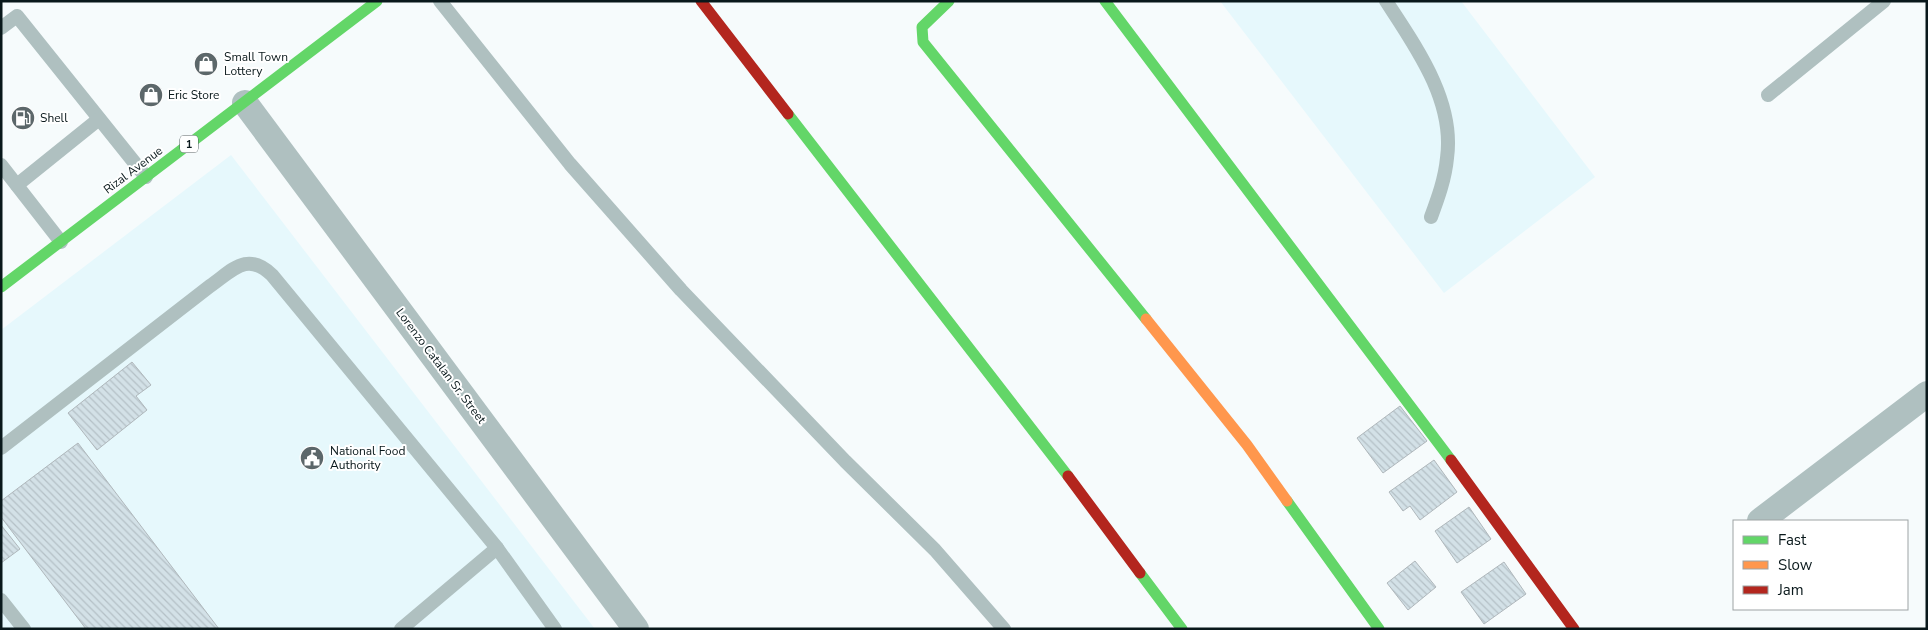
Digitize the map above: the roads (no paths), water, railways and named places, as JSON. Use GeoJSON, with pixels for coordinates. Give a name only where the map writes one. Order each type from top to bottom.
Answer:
{"type":"FeatureCollection","features":[{"type":"Feature","properties":{"kind":"street","name":"Rizal Avenue"},"geometry":{"type":"LineString","coordinates":[[1,287],[377,1]]}},
{"type":"Feature","properties":{"kind":"street"},"geometry":{"type":"LineString","coordinates":[[701,1],[1048,449],[1182,629]]}},
{"type":"Feature","properties":{"kind":"street"},"geometry":{"type":"LineString","coordinates":[[949,1],[922,27],[923,42],[1241,438],[1314,536],[1379,629]]}},
{"type":"Feature","properties":{"kind":"street"},"geometry":{"type":"LineString","coordinates":[[1104,1],[1394,382],[1574,629]]}},
{"type":"Feature","properties":{"kind":"street","name":"Lorenzo Catalan Sr. Street"},"geometry":{"type":"LineString","coordinates":[[244,102],[636,629]]}},
{"type":"Feature","properties":{"kind":"street"},"geometry":{"type":"LineString","coordinates":[[1761,520],[1927,394]]}},
{"type":"Feature","properties":{"kind":"lane"},"geometry":{"type":"LineString","coordinates":[[440,1],[570,164],[681,290],[845,461],[935,550],[986,606],[1004,629]]}},
{"type":"Feature","properties":{"kind":"lane"},"geometry":{"type":"LineString","coordinates":[[1386,1],[1434,82],[1446,119],[1448,156],[1442,189],[1430,217]]}},
{"type":"Feature","properties":{"kind":"lane"},"geometry":{"type":"LineString","coordinates":[[1768,95],[1884,1]]}},
{"type":"Feature","properties":{"kind":"lane"},"geometry":{"type":"LineString","coordinates":[[1,28],[17,16],[146,177]]}},
{"type":"Feature","properties":{"kind":"lane"},"geometry":{"type":"LineString","coordinates":[[17,185],[99,119]]}},
{"type":"Feature","properties":{"kind":"lane"},"geometry":{"type":"LineString","coordinates":[[1,165],[61,242]]}},
{"type":"Feature","properties":{"kind":"lane"},"geometry":{"type":"LineString","coordinates":[[1,448],[210,286],[249,261],[258,264],[272,275],[497,548],[556,629]]}},
{"type":"Feature","properties":{"kind":"lane"},"geometry":{"type":"LineString","coordinates":[[401,629],[497,548]]}},
{"type":"Feature","properties":{"kind":"lane"},"geometry":{"type":"LineString","coordinates":[[1,600],[24,629]]}},
{"type":"Feature","properties":{"kind":"place","name":"Small Town Lottery"},"geometry":{"type":"Point","coordinates":[206,64]}},
{"type":"Feature","properties":{"kind":"place","name":"Eric Store"},"geometry":{"type":"Point","coordinates":[151,95]}},
{"type":"Feature","properties":{"kind":"place","name":"Shell"},"geometry":{"type":"Point","coordinates":[23,118]}},
{"type":"Feature","properties":{"kind":"place","name":"National Food Authority"},"geometry":{"type":"Point","coordinates":[312,458]}}]}
